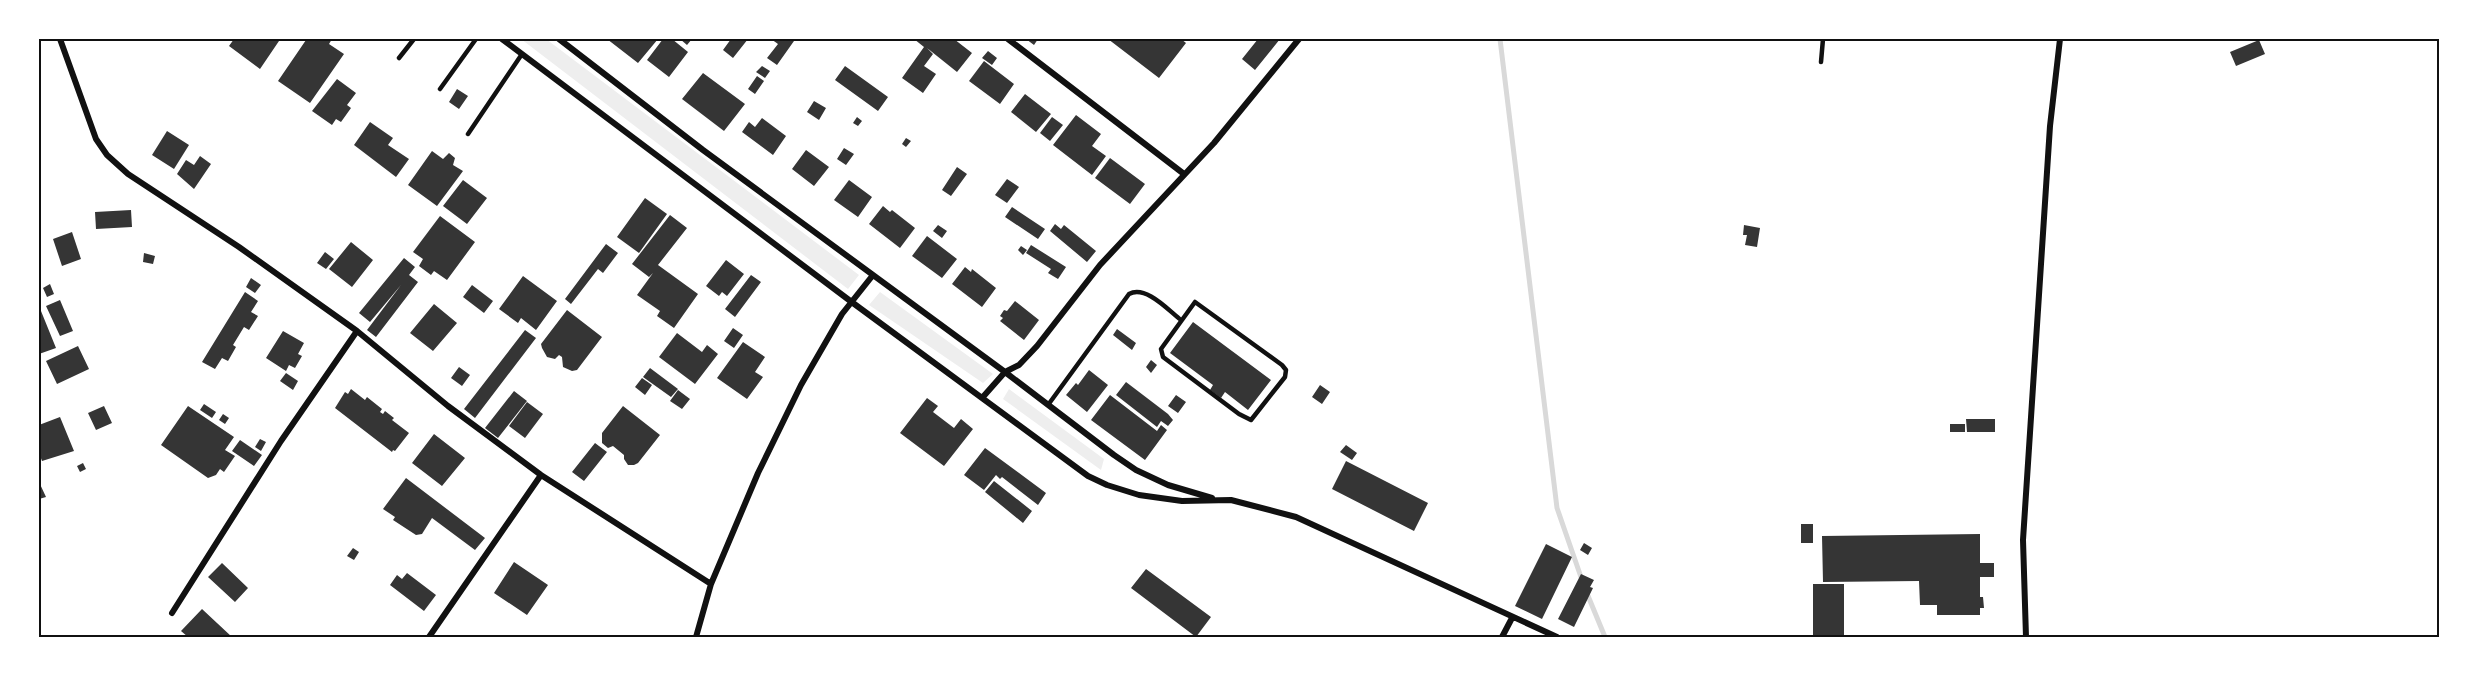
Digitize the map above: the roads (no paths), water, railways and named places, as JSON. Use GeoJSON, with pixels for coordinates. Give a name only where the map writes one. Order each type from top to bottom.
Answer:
{"type":"FeatureCollection","features":[{"type":"Feature","properties":{"kind":"street"},"geometry":{"type":"LineString","coordinates":[[60,39],[96,139],[107,155],[128,174],[239,247],[357,331],[448,406],[542,475],[711,584]]}},
{"type":"Feature","properties":{"kind":"street"},"geometry":{"type":"LineString","coordinates":[[502,39],[853,303],[1088,476],[1107,485],[1167,500],[1215,499]]}},
{"type":"Feature","properties":{"kind":"street"},"geometry":{"type":"LineString","coordinates":[[559,39],[703,150],[1136,470],[1168,485],[1215,499],[1268,508],[1296,517],[1557,637]]}},
{"type":"Feature","properties":{"kind":"street"},"geometry":{"type":"LineString","coordinates":[[1008,39],[1184,174]]}},
{"type":"Feature","properties":{"kind":"street"},"geometry":{"type":"LineString","coordinates":[[982,398],[1005,372],[1019,364],[1037,346],[1100,265],[1214,143],[1273,74],[1299,39]]}},
{"type":"Feature","properties":{"kind":"street"},"geometry":{"type":"LineString","coordinates":[[2025,637],[2024,540],[2050,126],[2060,39]]}},
{"type":"Feature","properties":{"kind":"street"},"geometry":{"type":"LineString","coordinates":[[696,637],[711,584],[758,473],[801,385],[842,314],[873,275]]}},
{"type":"Feature","properties":{"kind":"street"},"geometry":{"type":"LineString","coordinates":[[172,613],[281,441],[357,331]]}},
{"type":"Feature","properties":{"kind":"street"},"geometry":{"type":"LineString","coordinates":[[429,637],[542,475]]}},
{"type":"Feature","properties":{"kind":"street"},"geometry":{"type":"LineString","coordinates":[[1502,637],[1512,618]]}},
{"type":"Feature","properties":{"kind":"lane"},"geometry":{"type":"LineString","coordinates":[[399,58],[414,39]]}},
{"type":"Feature","properties":{"kind":"lane"},"geometry":{"type":"LineString","coordinates":[[440,89],[476,39]]}},
{"type":"Feature","properties":{"kind":"lane"},"geometry":{"type":"LineString","coordinates":[[1821,62],[1823,39]]}},
{"type":"Feature","properties":{"kind":"lane"},"geometry":{"type":"LineString","coordinates":[[468,134],[522,54]]}},
{"type":"Feature","properties":{"kind":"lane"},"geometry":{"type":"LineString","coordinates":[[1048,405],[1129,294],[1140,291],[1147,294],[1182,320]]}},
{"type":"Feature","properties":{"kind":"lane"},"geometry":{"type":"LineString","coordinates":[[1195,302],[1286,370],[1285,377],[1251,420],[1239,414],[1163,357],[1161,349],[1182,320],[1195,302]]}},
{"type":"Feature","properties":{"kind":"waterway"},"geometry":{"type":"LineString","coordinates":[[1500,39],[1557,508],[1582,580]]}},
{"type":"Feature","properties":{"kind":"waterway"},"geometry":{"type":"LineString","coordinates":[[1586,591],[1605,637]]}}]}
